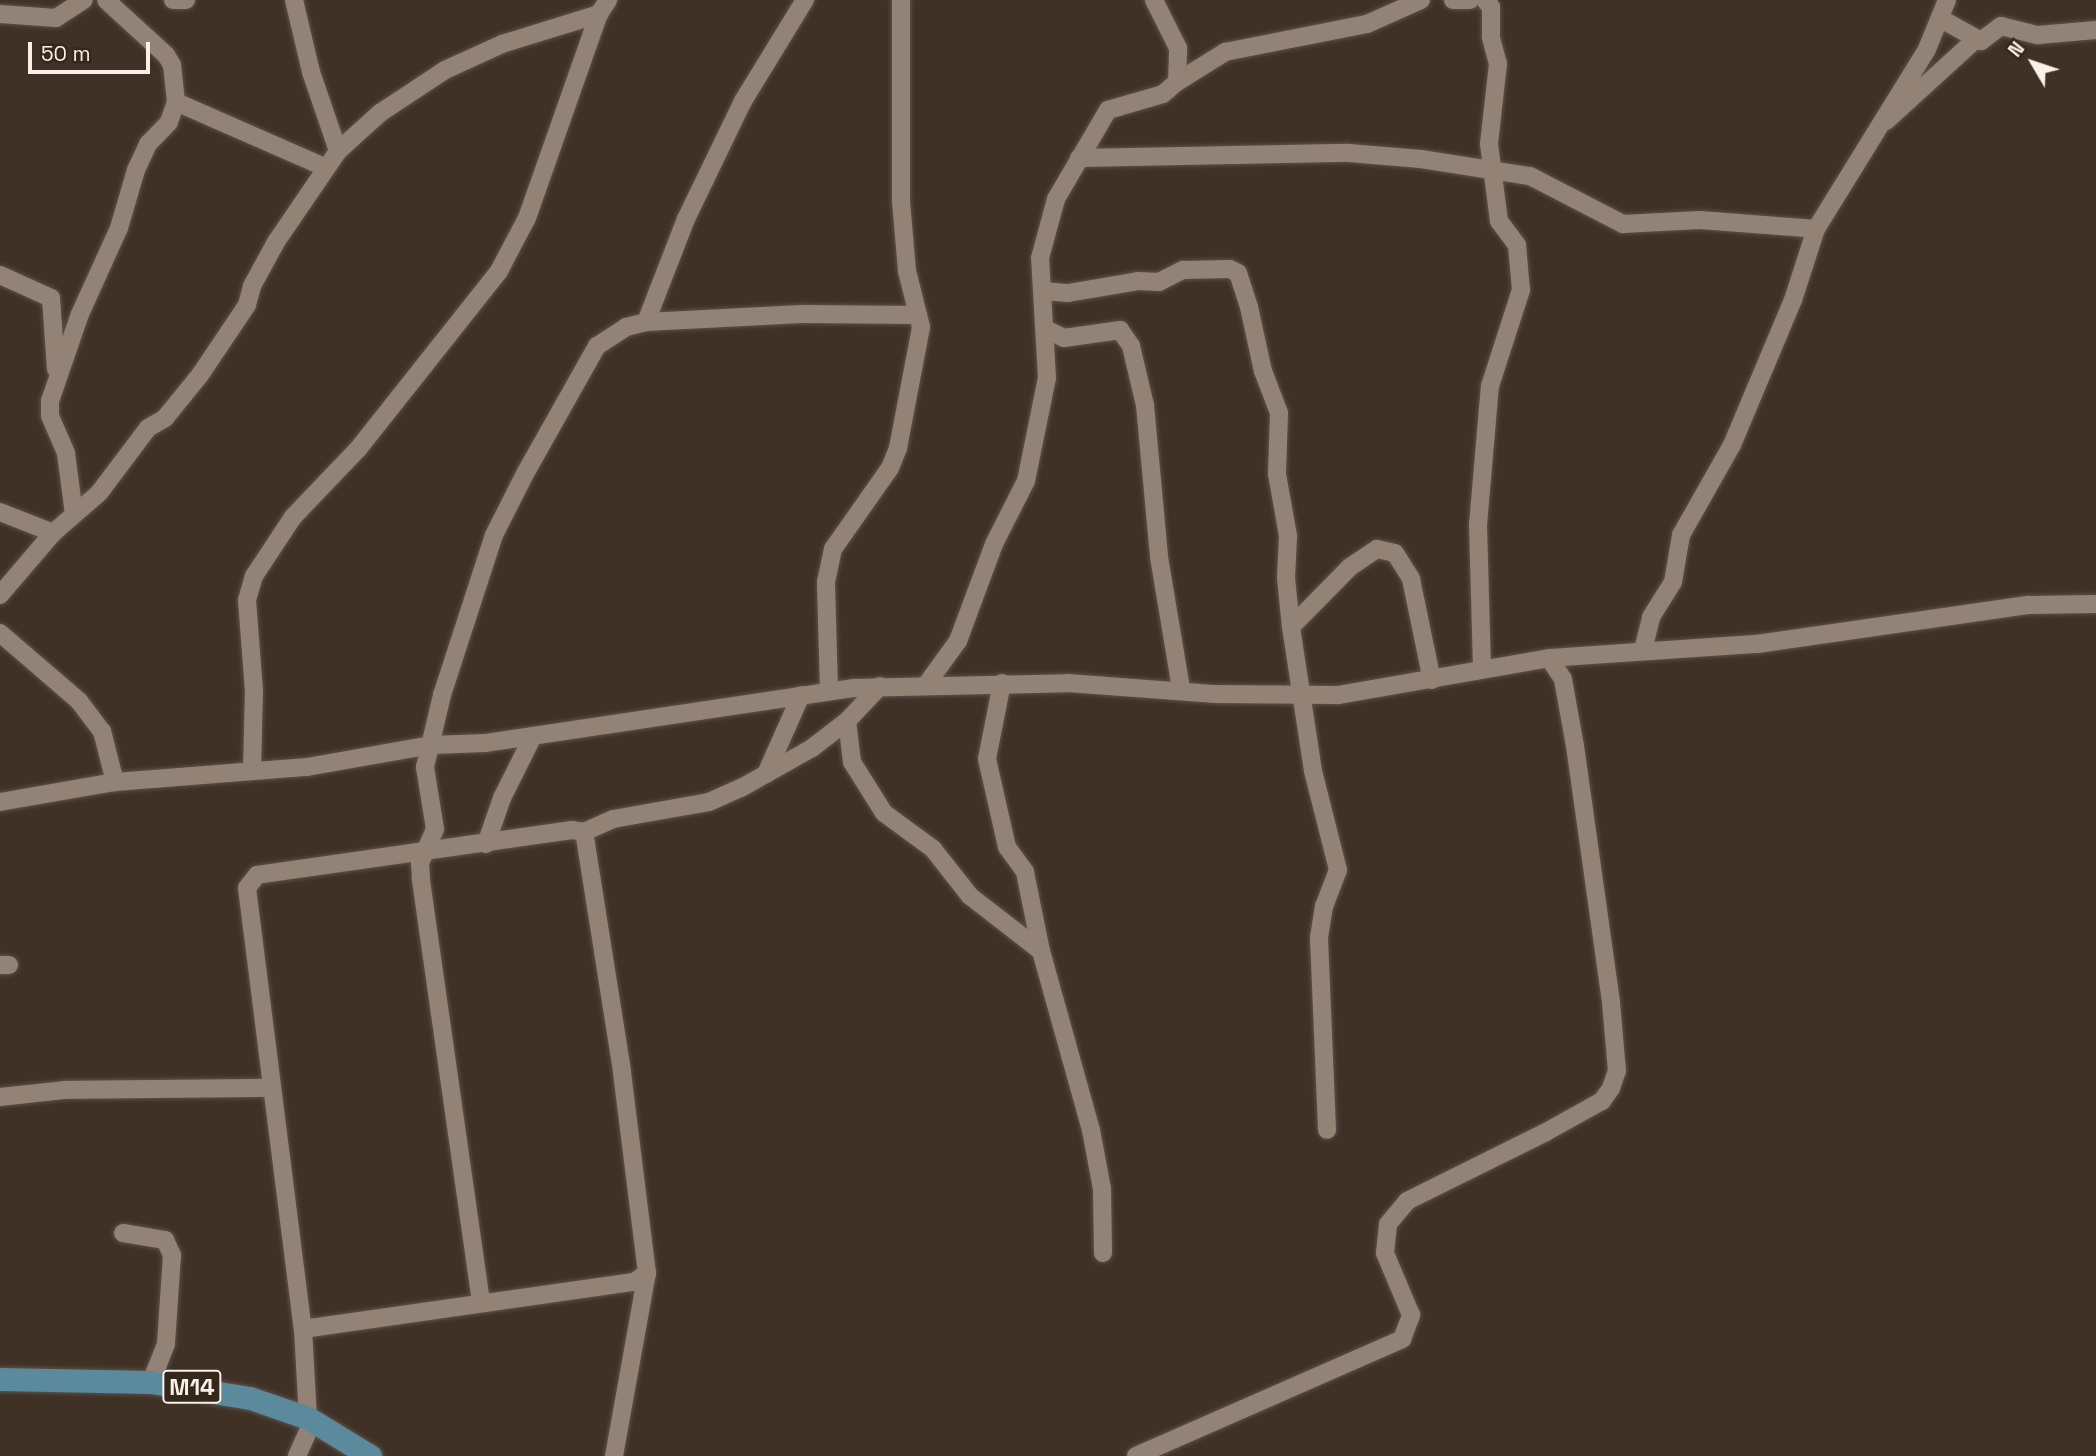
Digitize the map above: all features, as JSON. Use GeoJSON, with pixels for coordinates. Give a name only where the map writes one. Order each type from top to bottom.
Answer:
{"type":"FeatureCollection","features":[{"type":"Feature","properties":{"kind":"main road","name":"M14"},"geometry":{"type":"LineString","coordinates":[[0,1379],[150,1382],[250,1398],[309,1423],[370,1456]]}},
{"type":"Feature","properties":{"kind":"street"},"geometry":{"type":"LineString","coordinates":[[0,14],[56,18],[84,0]]}},
{"type":"Feature","properties":{"kind":"street"},"geometry":{"type":"LineString","coordinates":[[56,376],[119,229],[144,150],[169,122],[176,102],[172,65],[166,55],[106,0]]}},
{"type":"Feature","properties":{"kind":"street"},"geometry":{"type":"LineString","coordinates":[[173,0],[186,0]]}},
{"type":"Feature","properties":{"kind":"street"},"geometry":{"type":"LineString","coordinates":[[294,0],[314,85],[338,150]]}},
{"type":"Feature","properties":{"kind":"street"},"geometry":{"type":"LineString","coordinates":[[646,322],[686,219],[744,101],[804,0]]}},
{"type":"Feature","properties":{"kind":"street"},"geometry":{"type":"LineString","coordinates":[[829,691],[828,568],[839,538],[890,468],[898,448],[915,371],[918,315],[907,271],[901,201],[901,0]]}},
{"type":"Feature","properties":{"kind":"street"},"geometry":{"type":"LineString","coordinates":[[1154,0],[1178,48],[1177,82]]}},
{"type":"Feature","properties":{"kind":"street"},"geometry":{"type":"LineString","coordinates":[[926,685],[958,641],[994,544],[1026,481],[1046,378],[1044,291],[1040,258],[1044,230],[1079,158],[1108,110],[1163,94],[1225,52],[1367,24],[1421,0]]}},
{"type":"Feature","properties":{"kind":"street"},"geometry":{"type":"LineString","coordinates":[[1453,0],[1470,0]]}},
{"type":"Feature","properties":{"kind":"street"},"geometry":{"type":"LineString","coordinates":[[1482,668],[1478,525],[1487,416],[1496,356],[1521,290],[1517,245],[1499,221],[1489,144],[1498,64],[1491,37],[1491,7],[1485,0]]}},
{"type":"Feature","properties":{"kind":"street"},"geometry":{"type":"LineString","coordinates":[[1643,650],[1651,617],[1673,582],[1681,535],[1732,445],[1793,300],[1816,229],[1875,129],[1927,49],[1947,0]]}},
{"type":"Feature","properties":{"kind":"street"},"geometry":{"type":"LineString","coordinates":[[0,595],[53,533],[99,493],[148,428],[165,418],[200,375],[242,313],[276,242],[324,167],[338,150],[380,113],[445,70],[502,44],[603,7]]}},
{"type":"Feature","properties":{"kind":"street"},"geometry":{"type":"LineString","coordinates":[[251,771],[254,691],[247,600],[254,576],[293,517],[358,449],[499,271],[527,218],[603,7]]}},
{"type":"Feature","properties":{"kind":"street"},"geometry":{"type":"LineString","coordinates":[[1941,19],[1974,41],[1982,41],[2001,26],[2038,35],[2096,30]]}},
{"type":"Feature","properties":{"kind":"street"},"geometry":{"type":"LineString","coordinates":[[1875,129],[1974,41]]}},
{"type":"Feature","properties":{"kind":"street"},"geometry":{"type":"LineString","coordinates":[[176,102],[324,167]]}},
{"type":"Feature","properties":{"kind":"street"},"geometry":{"type":"LineString","coordinates":[[1079,158],[1349,153],[1421,159],[1494,173],[1530,176],[1623,225],[1700,220],[1816,229]]}},
{"type":"Feature","properties":{"kind":"street"},"geometry":{"type":"LineString","coordinates":[[1044,291],[1068,293],[1138,281],[1159,282],[1183,270],[1230,268],[1238,274],[1279,413],[1277,474],[1288,537],[1286,578],[1290,627],[1304,697],[1313,771],[1338,870],[1324,906],[1319,938],[1327,1130]]}},
{"type":"Feature","properties":{"kind":"street"},"geometry":{"type":"LineString","coordinates":[[0,275],[51,298],[56,376],[50,416],[65,453],[74,514]]}},
{"type":"Feature","properties":{"kind":"street"},"geometry":{"type":"LineString","coordinates":[[481,1302],[421,878],[424,854],[435,829],[425,767],[442,695],[504,513],[597,346],[625,327],[646,322],[802,314],[918,315]]}},
{"type":"Feature","properties":{"kind":"street"},"geometry":{"type":"LineString","coordinates":[[1045,329],[1064,338],[1120,330],[1131,346],[1145,405],[1159,557],[1181,689]]}},
{"type":"Feature","properties":{"kind":"street"},"geometry":{"type":"LineString","coordinates":[[0,512],[53,533]]}},
{"type":"Feature","properties":{"kind":"street"},"geometry":{"type":"LineString","coordinates":[[1290,627],[1349,566],[1377,549],[1395,553],[1411,579],[1432,680]]}},
{"type":"Feature","properties":{"kind":"street"},"geometry":{"type":"LineString","coordinates":[[0,802],[115,782],[307,767],[432,746],[533,736],[829,691],[880,686],[1002,683],[1181,689],[1304,697],[1432,680],[1482,668],[1549,658],[1794,640],[2029,606],[2096,604]]}},
{"type":"Feature","properties":{"kind":"street"},"geometry":{"type":"LineString","coordinates":[[0,633],[86,711],[110,750],[115,782]]}},
{"type":"Feature","properties":{"kind":"street"},"geometry":{"type":"LineString","coordinates":[[1146,1453],[1402,1339],[1411,1315],[1385,1253],[1388,1224],[1407,1201],[1602,1101],[1611,1088],[1617,1071],[1611,1002],[1575,746],[1563,679],[1549,658]]}},
{"type":"Feature","properties":{"kind":"street"},"geometry":{"type":"LineString","coordinates":[[1002,683],[987,759],[1007,847],[1025,872],[1041,951],[1091,1129],[1102,1189],[1103,1253]]}},
{"type":"Feature","properties":{"kind":"street"},"geometry":{"type":"LineString","coordinates":[[297,1456],[309,1423],[303,1329],[246,894],[251,881],[257,875],[424,854],[572,830],[584,832],[613,819],[709,802],[766,774],[847,722],[880,686]]}},
{"type":"Feature","properties":{"kind":"street"},"geometry":{"type":"LineString","coordinates":[[766,774],[802,695]]}},
{"type":"Feature","properties":{"kind":"street"},"geometry":{"type":"LineString","coordinates":[[847,722],[852,762],[884,813],[933,849],[970,895],[1041,951]]}},
{"type":"Feature","properties":{"kind":"street"},"geometry":{"type":"LineString","coordinates":[[486,844],[502,798],[533,736]]}},
{"type":"Feature","properties":{"kind":"street"},"geometry":{"type":"LineString","coordinates":[[584,832],[622,1071],[647,1273],[614,1456]]}},
{"type":"Feature","properties":{"kind":"street"},"geometry":{"type":"LineString","coordinates":[[0,1097],[64,1090],[270,1088]]}},
{"type":"Feature","properties":{"kind":"street"},"geometry":{"type":"LineString","coordinates":[[123,1233],[165,1240],[172,1255],[166,1344],[150,1382]]}},
{"type":"Feature","properties":{"kind":"street"},"geometry":{"type":"LineString","coordinates":[[303,1329],[634,1282],[647,1273]]}}]}
